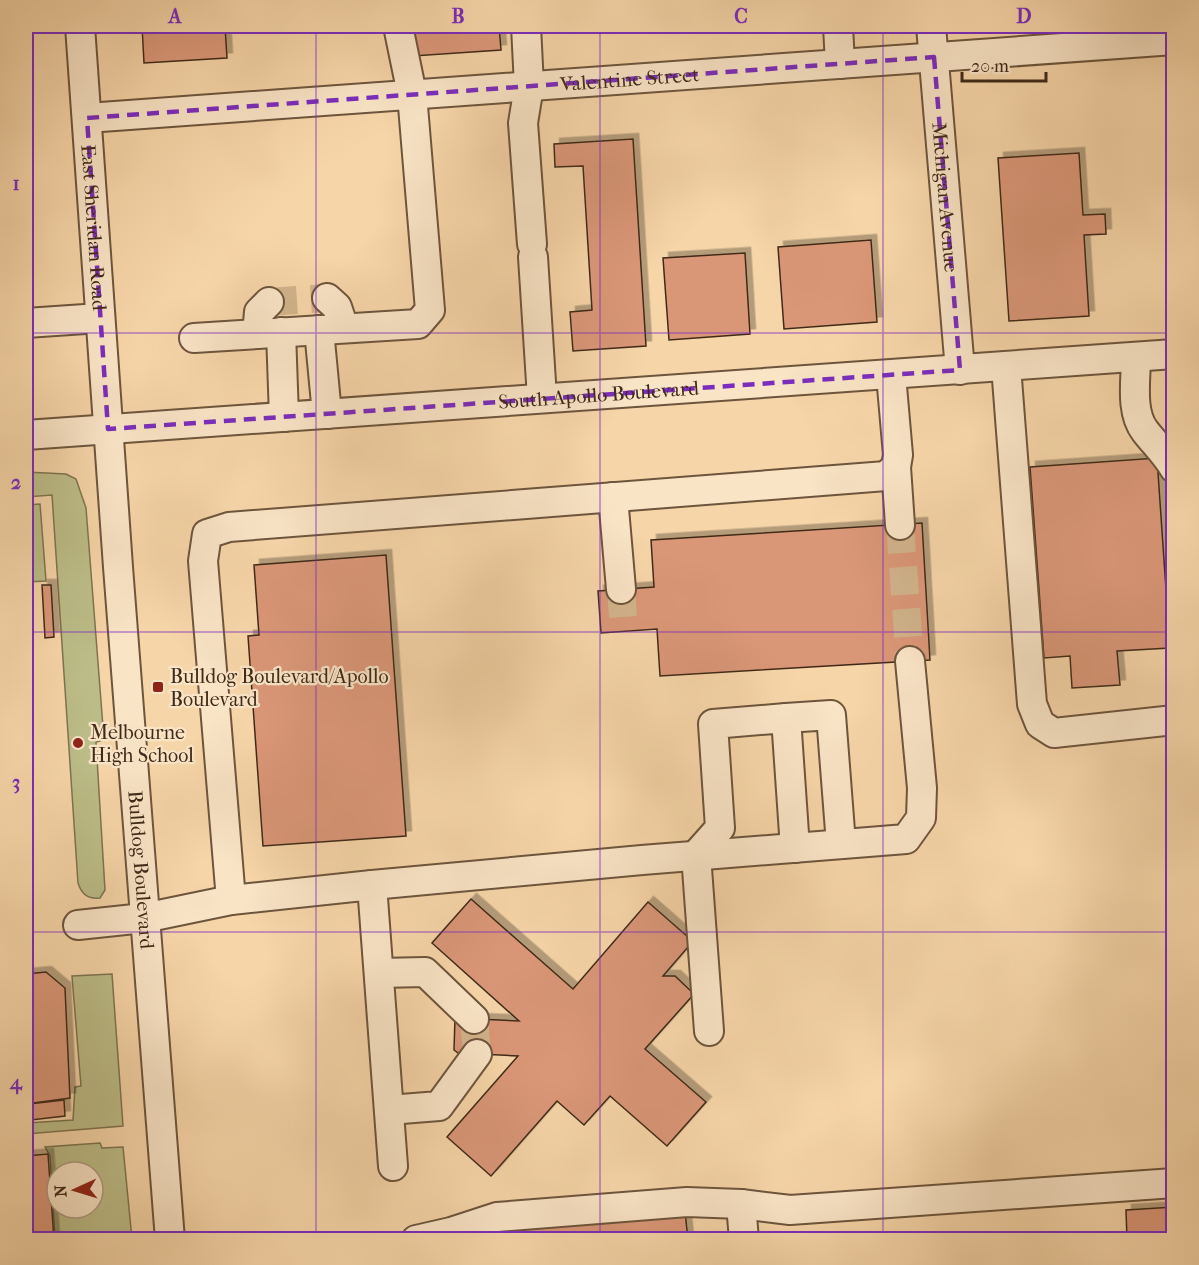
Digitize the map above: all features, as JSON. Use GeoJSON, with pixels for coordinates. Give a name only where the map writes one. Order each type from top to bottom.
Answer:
{"type":"FeatureCollection","features":[{"type":"Feature","properties":{"kind":"street","name":"East Sheridan Road"},"geometry":{"type":"LineString","coordinates":[[80,26],[108,429]]}},
{"type":"Feature","properties":{"kind":"street"},"geometry":{"type":"LineString","coordinates":[[194,338],[418,324],[430,310],[412,94],[398,26]]}},
{"type":"Feature","properties":{"kind":"street"},"geometry":{"type":"LineString","coordinates":[[526,26],[529,86],[523,123],[542,398]]}},
{"type":"Feature","properties":{"kind":"street"},"geometry":{"type":"LineString","coordinates":[[838,26],[840,64]]}},
{"type":"Feature","properties":{"kind":"street","name":"Michigan Avenue"},"geometry":{"type":"LineString","coordinates":[[931,26],[960,370]]}},
{"type":"Feature","properties":{"kind":"street","name":"Valentine Street"},"geometry":{"type":"LineString","coordinates":[[87,118],[1173,40]]}},
{"type":"Feature","properties":{"kind":"street"},"geometry":{"type":"LineString","coordinates":[[327,298],[337,307],[331,329],[327,414]]}},
{"type":"Feature","properties":{"kind":"street"},"geometry":{"type":"LineString","coordinates":[[269,302],[259,312],[269,333],[284,417]]}},
{"type":"Feature","properties":{"kind":"street"},"geometry":{"type":"LineString","coordinates":[[26,323],[100,318]]}},
{"type":"Feature","properties":{"kind":"street","name":"South Apollo Boulevard"},"geometry":{"type":"LineString","coordinates":[[26,435],[1173,354]]}},
{"type":"Feature","properties":{"kind":"street"},"geometry":{"type":"LineString","coordinates":[[1136,357],[1136,408],[1143,429],[1162,449],[1173,468]]}},
{"type":"Feature","properties":{"kind":"street"},"geometry":{"type":"LineString","coordinates":[[1006,366],[1032,704],[1040,724],[1054,733],[1173,720]]}},
{"type":"Feature","properties":{"kind":"street"},"geometry":{"type":"LineString","coordinates":[[891,375],[898,455],[896,467],[900,525]]}},
{"type":"Feature","properties":{"kind":"street","name":"Bulldog Boulevard"},"geometry":{"type":"LineString","coordinates":[[108,429],[170,1239]]}},
{"type":"Feature","properties":{"kind":"street"},"geometry":{"type":"LineString","coordinates":[[231,900],[203,561],[207,534],[229,527],[886,476],[896,467]]}},
{"type":"Feature","properties":{"kind":"street"},"geometry":{"type":"LineString","coordinates":[[613,497],[621,589]]}},
{"type":"Feature","properties":{"kind":"street"},"geometry":{"type":"LineString","coordinates":[[78,926],[144,918],[231,900],[372,885],[696,855],[906,839],[921,818],[922,788],[910,661]]}},
{"type":"Feature","properties":{"kind":"street"},"geometry":{"type":"LineString","coordinates":[[709,1031],[696,855],[720,828],[713,724],[831,715],[841,844]]}},
{"type":"Feature","properties":{"kind":"street"},"geometry":{"type":"LineString","coordinates":[[786,718],[795,848]]}},
{"type":"Feature","properties":{"kind":"street"},"geometry":{"type":"LineString","coordinates":[[372,885],[393,1166]]}},
{"type":"Feature","properties":{"kind":"street"},"geometry":{"type":"LineString","coordinates":[[379,973],[425,972],[474,1019]]}},
{"type":"Feature","properties":{"kind":"street"},"geometry":{"type":"LineString","coordinates":[[389,1110],[439,1106],[477,1054]]}},
{"type":"Feature","properties":{"kind":"street"},"geometry":{"type":"LineString","coordinates":[[417,1239],[451,1232],[497,1217],[687,1202],[790,1209],[1173,1183]]}},
{"type":"Feature","properties":{"kind":"street"},"geometry":{"type":"LineString","coordinates":[[741,1204],[744,1239]]}},
{"type":"Feature","properties":{"kind":"highlighted area"},"geometry":{"type":"Polygon","coordinates":[[[934,57],[960,370],[108,429],[87,118],[934,57]]]}},
{"type":"Feature","properties":{"kind":"green space"},"geometry":{"type":"Polygon","coordinates":[[[26,472],[66,474],[76,479],[86,508],[104,740],[96,742],[105,890],[100,898],[86,895],[81,891],[78,883],[52,495],[26,497],[26,472]]]}},
{"type":"Feature","properties":{"kind":"green space"},"geometry":{"type":"Polygon","coordinates":[[[40,504],[46,581],[26,582],[26,505],[40,504]]]}},
{"type":"Feature","properties":{"kind":"green space"},"geometry":{"type":"Polygon","coordinates":[[[112,974],[123,1126],[26,1134],[26,1118],[27,1123],[73,1120],[75,1087],[81,1086],[72,976],[112,974]]]}},
{"type":"Feature","properties":{"kind":"green space"},"geometry":{"type":"Polygon","coordinates":[[[100,1143],[102,1148],[123,1147],[132,1239],[55,1239],[54,1220],[105,1220],[105,1160],[50,1160],[45,1147],[100,1143]]]}},
{"type":"Feature","properties":{"kind":"building"},"geometry":{"type":"Polygon","coordinates":[[[142,26],[225,26],[227,58],[144,63],[142,26]]]}},
{"type":"Feature","properties":{"kind":"building"},"geometry":{"type":"Polygon","coordinates":[[[410,26],[499,26],[501,50],[413,56],[410,26]]]}},
{"type":"Feature","properties":{"kind":"building"},"geometry":{"type":"Polygon","coordinates":[[[633,139],[646,346],[573,351],[570,312],[592,310],[583,166],[555,167],[554,144],[633,139]]]}},
{"type":"Feature","properties":{"kind":"building"},"geometry":{"type":"Polygon","coordinates":[[[1079,153],[1083,215],[1105,214],[1106,234],[1084,235],[1089,316],[1009,321],[998,158],[1079,153]]]}},
{"type":"Feature","properties":{"kind":"building"},"geometry":{"type":"Polygon","coordinates":[[[871,240],[877,322],[784,329],[778,247],[871,240]]]}},
{"type":"Feature","properties":{"kind":"building"},"geometry":{"type":"Polygon","coordinates":[[[745,253],[750,334],[669,340],[663,258],[745,253]]]}},
{"type":"Feature","properties":{"kind":"building"},"geometry":{"type":"Polygon","coordinates":[[[1157,458],[1170,648],[1117,651],[1120,685],[1072,688],[1070,656],[1044,658],[1030,467],[1157,458]]]}},
{"type":"Feature","properties":{"kind":"building"},"geometry":{"type":"Polygon","coordinates":[[[922,523],[930,660],[660,676],[657,629],[601,633],[598,591],[654,587],[651,540],[922,523]]]}},
{"type":"Feature","properties":{"kind":"building"},"geometry":{"type":"Polygon","coordinates":[[[386,555],[406,836],[263,846],[248,636],[259,635],[254,565],[386,555]]]}},
{"type":"Feature","properties":{"kind":"building"},"geometry":{"type":"Polygon","coordinates":[[[42,585],[51,585],[54,637],[45,638],[42,585]]]}},
{"type":"Feature","properties":{"kind":"building"},"geometry":{"type":"Polygon","coordinates":[[[471,899],[573,989],[648,902],[688,937],[688,947],[663,976],[675,976],[694,994],[645,1049],[706,1102],[667,1146],[610,1096],[584,1125],[557,1101],[491,1176],[447,1137],[518,1056],[458,1053],[454,1050],[455,1018],[519,1021],[432,943],[471,899]]]}},
{"type":"Feature","properties":{"kind":"building"},"geometry":{"type":"Polygon","coordinates":[[[46,972],[65,988],[70,1098],[26,1104],[26,974],[46,972]]]}},
{"type":"Feature","properties":{"kind":"building"},"geometry":{"type":"Polygon","coordinates":[[[64,1100],[65,1116],[31,1120],[29,1104],[64,1100]]]}},
{"type":"Feature","properties":{"kind":"building"},"geometry":{"type":"Polygon","coordinates":[[[48,1154],[48,1160],[45,1160],[45,1220],[53,1220],[54,1240],[26,1240],[26,1156],[48,1154]]]}},
{"type":"Feature","properties":{"kind":"building"},"geometry":{"type":"Polygon","coordinates":[[[1174,1207],[1174,1240],[1127,1240],[1126,1210],[1174,1207]]]}},
{"type":"Feature","properties":{"kind":"building"},"geometry":{"type":"Polygon","coordinates":[[[685,1211],[688,1240],[494,1240],[493,1224],[685,1211]]]}},
{"type":"Feature","properties":{"kind":"tunnel"},"geometry":{"type":"LineString","coordinates":[[269,302],[327,298]]}},
{"type":"Feature","properties":{"kind":"tunnel"},"geometry":{"type":"LineString","coordinates":[[900,525],[910,661]]}},
{"type":"Feature","properties":{"kind":"tunnel"},"geometry":{"type":"LineString","coordinates":[[621,589],[624,631]]}},
{"type":"Feature","properties":{"kind":"tunnel"},"geometry":{"type":"LineString","coordinates":[[474,1019],[477,1054]]}},
{"type":"Feature","properties":{"kind":"place","name":"Bulldog Boulevard/Apollo Boulevard"},"geometry":{"type":"Point","coordinates":[158,687]}},
{"type":"Feature","properties":{"kind":"place","name":"Melbourne High School"},"geometry":{"type":"Point","coordinates":[78,743]}}]}
